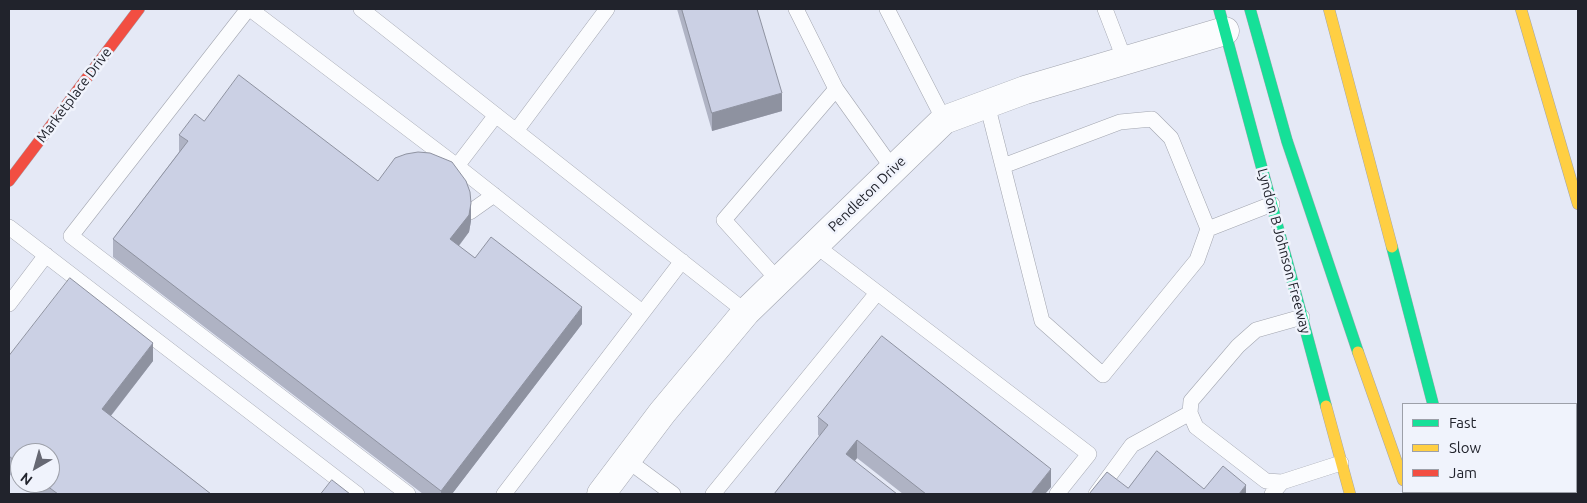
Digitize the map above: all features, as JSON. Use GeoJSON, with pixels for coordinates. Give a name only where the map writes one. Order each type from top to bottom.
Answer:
{"type":"FeatureCollection","features":[{"type":"Feature","properties":{"kind":"main road","name":"Marketplace Drive"},"geometry":{"type":"LineString","coordinates":[[9,181],[139,9]]}},
{"type":"Feature","properties":{"kind":"main road"},"geometry":{"type":"LineString","coordinates":[[1250,9],[1287,142],[1402,477]]}},
{"type":"Feature","properties":{"kind":"main road"},"geometry":{"type":"LineString","coordinates":[[1328,9],[1433,403]]}},
{"type":"Feature","properties":{"kind":"main road"},"geometry":{"type":"LineString","coordinates":[[1521,9],[1578,204]]}},
{"type":"Feature","properties":{"kind":"main road","name":"Lyndon B Johnson Freeway"},"geometry":{"type":"LineString","coordinates":[[1222,20],[1350,494]]}},
{"type":"Feature","properties":{"kind":"street","name":"Pendleton Drive"},"geometry":{"type":"LineString","coordinates":[[601,494],[662,413],[746,312],[944,120],[1024,90],[1125,61],[1222,20]]}},
{"type":"Feature","properties":{"kind":"lane"},"geometry":{"type":"LineString","coordinates":[[408,494],[71,236],[249,9],[458,166],[642,312]]}},
{"type":"Feature","properties":{"kind":"lane"},"geometry":{"type":"LineString","coordinates":[[361,9],[746,312]]}},
{"type":"Feature","properties":{"kind":"lane"},"geometry":{"type":"LineString","coordinates":[[516,131],[607,9]]}},
{"type":"Feature","properties":{"kind":"lane"},"geometry":{"type":"LineString","coordinates":[[796,9],[836,89],[894,169]]}},
{"type":"Feature","properties":{"kind":"lane"},"geometry":{"type":"LineString","coordinates":[[887,9],[944,120]]}},
{"type":"Feature","properties":{"kind":"lane"},"geometry":{"type":"LineString","coordinates":[[1106,9],[1125,61]]}},
{"type":"Feature","properties":{"kind":"lane"},"geometry":{"type":"LineString","coordinates":[[778,280],[724,220],[836,89]]}},
{"type":"Feature","properties":{"kind":"lane"},"geometry":{"type":"LineString","coordinates":[[987,104],[1042,321],[1104,374],[1197,260],[1208,229],[1171,138],[1152,119],[1120,122],[1003,166]]}},
{"type":"Feature","properties":{"kind":"lane"},"geometry":{"type":"LineString","coordinates":[[458,166],[496,115]]}},
{"type":"Feature","properties":{"kind":"lane"},"geometry":{"type":"LineString","coordinates":[[419,137],[421,154]]}},
{"type":"Feature","properties":{"kind":"lane"},"geometry":{"type":"LineString","coordinates":[[470,212],[494,195]]}},
{"type":"Feature","properties":{"kind":"lane"},"geometry":{"type":"LineString","coordinates":[[1208,229],[1272,204]]}},
{"type":"Feature","properties":{"kind":"lane"},"geometry":{"type":"LineString","coordinates":[[9,227],[357,494]]}},
{"type":"Feature","properties":{"kind":"lane"},"geometry":{"type":"LineString","coordinates":[[815,245],[1088,454],[1057,494]]}},
{"type":"Feature","properties":{"kind":"lane"},"geometry":{"type":"LineString","coordinates":[[9,304],[46,255]]}},
{"type":"Feature","properties":{"kind":"lane"},"geometry":{"type":"LineString","coordinates":[[504,494],[682,261]]}},
{"type":"Feature","properties":{"kind":"lane"},"geometry":{"type":"LineString","coordinates":[[713,494],[877,293]]}},
{"type":"Feature","properties":{"kind":"lane"},"geometry":{"type":"LineString","coordinates":[[1302,317],[1256,330],[1191,401],[1190,413],[1196,427],[1277,488],[1341,463]]}},
{"type":"Feature","properties":{"kind":"lane"},"geometry":{"type":"LineString","coordinates":[[1096,494],[1132,445],[1190,413]]}},
{"type":"Feature","properties":{"kind":"lane"},"geometry":{"type":"LineString","coordinates":[[627,460],[673,494]]}},
{"type":"Feature","properties":{"kind":"building"},"geometry":{"type":"Polygon","coordinates":[[[682,9],[757,9],[782,93],[712,113],[682,9]]]}},
{"type":"Feature","properties":{"kind":"building"},"geometry":{"type":"Polygon","coordinates":[[[239,75],[378,181],[395,158],[406,154],[430,153],[452,162],[466,181],[471,203],[469,215],[450,239],[475,258],[491,237],[582,307],[441,491],[113,239],[188,141],[179,135],[195,114],[204,121],[239,75]]]}},
{"type":"Feature","properties":{"kind":"building"},"geometry":{"type":"Polygon","coordinates":[[[70,278],[153,343],[102,409],[211,494],[58,494],[57,493],[60,493],[60,443],[10,443],[9,456],[9,356],[70,278]]]}},
{"type":"Feature","properties":{"kind":"building"},"geometry":{"type":"Polygon","coordinates":[[[882,336],[1051,469],[1031,494],[926,494],[857,440],[846,454],[897,494],[774,494],[828,425],[818,417],[882,336]]]}},
{"type":"Feature","properties":{"kind":"building"},"geometry":{"type":"Polygon","coordinates":[[[1157,451],[1204,489],[1223,466],[1246,485],[1239,494],[1089,494],[1107,472],[1128,488],[1157,451]]]}},
{"type":"Feature","properties":{"kind":"building"},"geometry":{"type":"Polygon","coordinates":[[[332,480],[350,494],[321,494],[332,480]]]}},
{"type":"Feature","properties":{"kind":"traffic: fast"},"geometry":{"type":"LineString","coordinates":[[1219,9],[1326,406]]}},
{"type":"Feature","properties":{"kind":"traffic: fast"},"geometry":{"type":"LineString","coordinates":[[1250,9],[1287,141],[1358,352]]}},
{"type":"Feature","properties":{"kind":"traffic: fast"},"geometry":{"type":"LineString","coordinates":[[1392,247],[1433,403]]}},
{"type":"Feature","properties":{"kind":"traffic: slow"},"geometry":{"type":"LineString","coordinates":[[1329,9],[1392,247]]}},
{"type":"Feature","properties":{"kind":"traffic: slow"},"geometry":{"type":"LineString","coordinates":[[1521,9],[1578,204]]}},
{"type":"Feature","properties":{"kind":"traffic: slow"},"geometry":{"type":"LineString","coordinates":[[1358,352],[1402,477]]}},
{"type":"Feature","properties":{"kind":"traffic: slow"},"geometry":{"type":"LineString","coordinates":[[1326,406],[1350,494]]}},
{"type":"Feature","properties":{"kind":"traffic: jam"},"geometry":{"type":"LineString","coordinates":[[9,181],[139,9]]}}]}
